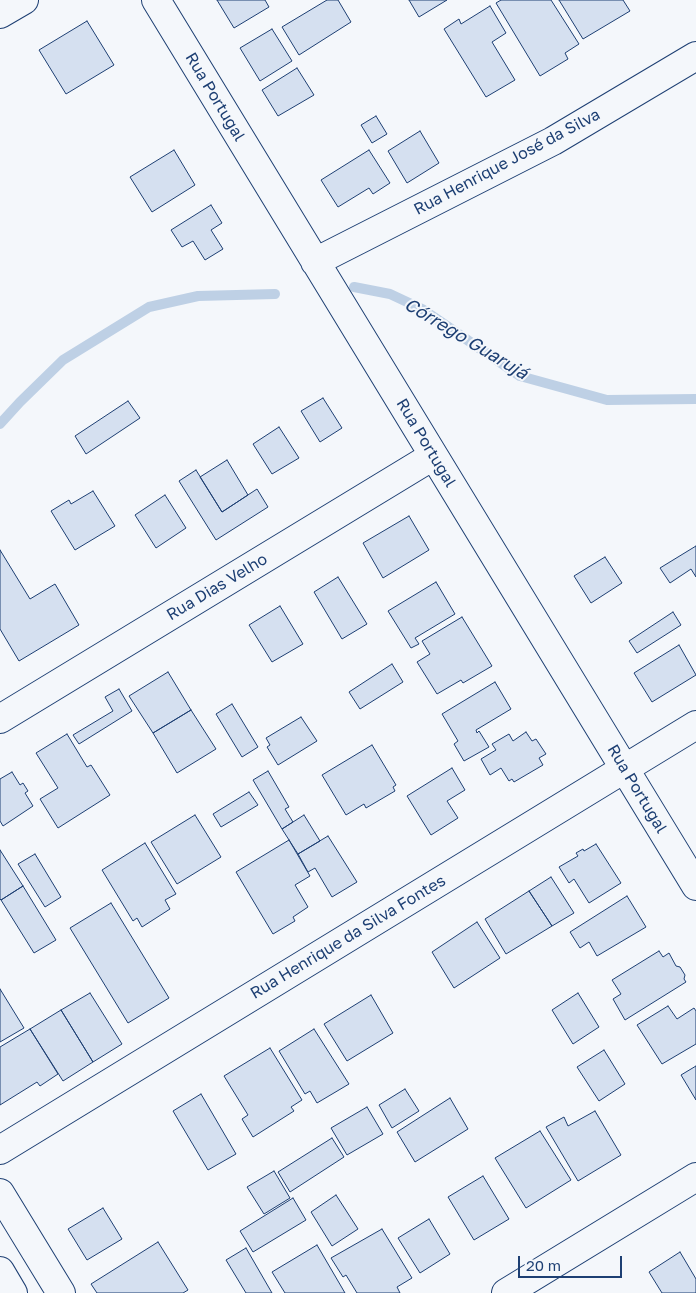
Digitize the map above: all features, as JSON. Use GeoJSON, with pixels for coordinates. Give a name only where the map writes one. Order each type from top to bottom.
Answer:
{"type":"FeatureCollection","features":[{"type":"Feature","properties":{"kind":"street"},"geometry":{"type":"LineString","coordinates":[[0,14],[24,0]]}},
{"type":"Feature","properties":{"kind":"street","name":"Rua Portugal"},"geometry":{"type":"LineString","coordinates":[[156,0],[696,886]]}},
{"type":"Feature","properties":{"kind":"street","name":"Rua Henrique José da Silva"},"geometry":{"type":"LineString","coordinates":[[315,262],[553,140],[696,56]]}},
{"type":"Feature","properties":{"kind":"street","name":"Rua Dias Velho"},"geometry":{"type":"LineString","coordinates":[[0,719],[433,456]]}},
{"type":"Feature","properties":{"kind":"street","name":"Rua Henrique da Silva Fontes"},"geometry":{"type":"LineString","coordinates":[[0,1150],[696,725]]}},
{"type":"Feature","properties":{"kind":"street"},"geometry":{"type":"LineString","coordinates":[[506,1293],[696,1177]]}},
{"type":"Feature","properties":{"kind":"street"},"geometry":{"type":"LineString","coordinates":[[0,1193],[61,1293]]}},
{"type":"Feature","properties":{"kind":"street"},"geometry":{"type":"LineString","coordinates":[[0,1271],[13,1293]]}},
{"type":"Feature","properties":{"kind":"building"},"geometry":{"type":"Polygon","coordinates":[[[217,0],[265,0],[269,7],[234,28],[217,0]]]}},
{"type":"Feature","properties":{"kind":"building"},"geometry":{"type":"Polygon","coordinates":[[[327,0],[338,0],[351,22],[299,55],[282,27],[327,0]]]}},
{"type":"Feature","properties":{"kind":"building"},"geometry":{"type":"Polygon","coordinates":[[[409,0],[447,0],[419,17],[409,0]]]}},
{"type":"Feature","properties":{"kind":"building"},"geometry":{"type":"Polygon","coordinates":[[[501,0],[551,0],[579,44],[565,53],[568,59],[540,76],[496,3],[501,0]]]}},
{"type":"Feature","properties":{"kind":"building"},"geometry":{"type":"Polygon","coordinates":[[[559,0],[623,0],[630,11],[583,39],[559,0]]]}},
{"type":"Feature","properties":{"kind":"building"},"geometry":{"type":"Polygon","coordinates":[[[490,6],[506,33],[492,42],[515,80],[486,97],[444,29],[459,19],[461,24],[490,6]]]}},
{"type":"Feature","properties":{"kind":"building"},"geometry":{"type":"Polygon","coordinates":[[[87,21],[114,65],[66,94],[39,50],[87,21]]]}},
{"type":"Feature","properties":{"kind":"building"},"geometry":{"type":"Polygon","coordinates":[[[272,29],[292,61],[260,81],[240,48],[272,29]]]}},
{"type":"Feature","properties":{"kind":"building"},"geometry":{"type":"Polygon","coordinates":[[[297,68],[314,95],[278,116],[262,90],[297,68]]]}},
{"type":"Feature","properties":{"kind":"building"},"geometry":{"type":"Polygon","coordinates":[[[376,116],[387,134],[372,143],[361,125],[376,116]]]}},
{"type":"Feature","properties":{"kind":"building"},"geometry":{"type":"Polygon","coordinates":[[[420,131],[439,163],[407,183],[388,151],[420,131]]]}},
{"type":"Feature","properties":{"kind":"building"},"geometry":{"type":"Polygon","coordinates":[[[174,150],[195,185],[152,212],[130,177],[174,150]]]}},
{"type":"Feature","properties":{"kind":"building"},"geometry":{"type":"Polygon","coordinates":[[[369,150],[390,183],[373,194],[369,188],[338,207],[321,180],[369,150]]]}},
{"type":"Feature","properties":{"kind":"building"},"geometry":{"type":"Polygon","coordinates":[[[211,205],[222,223],[211,230],[223,249],[205,260],[193,241],[182,247],[171,230],[211,205]]]}},
{"type":"Feature","properties":{"kind":"building"},"geometry":{"type":"Polygon","coordinates":[[[323,398],[342,428],[320,442],[301,411],[323,398]]]}},
{"type":"Feature","properties":{"kind":"building"},"geometry":{"type":"Polygon","coordinates":[[[128,401],[140,418],[86,454],[75,436],[128,401]]]}},
{"type":"Feature","properties":{"kind":"building"},"geometry":{"type":"Polygon","coordinates":[[[279,427],[299,458],[272,474],[253,444],[279,427]]]}},
{"type":"Feature","properties":{"kind":"building"},"geometry":{"type":"Polygon","coordinates":[[[227,460],[248,495],[222,512],[200,477],[227,460]]]}},
{"type":"Feature","properties":{"kind":"building"},"geometry":{"type":"Polygon","coordinates":[[[196,470],[222,512],[257,489],[268,507],[216,540],[179,481],[196,470]]]}},
{"type":"Feature","properties":{"kind":"building"},"geometry":{"type":"Polygon","coordinates":[[[93,491],[115,526],[75,550],[51,511],[69,500],[71,504],[93,491]]]}},
{"type":"Feature","properties":{"kind":"building"},"geometry":{"type":"Polygon","coordinates":[[[165,495],[186,528],[156,548],[135,515],[165,495]]]}},
{"type":"Feature","properties":{"kind":"building"},"geometry":{"type":"Polygon","coordinates":[[[409,516],[429,550],[383,578],[363,543],[409,516]]]}},
{"type":"Feature","properties":{"kind":"building"},"geometry":{"type":"Polygon","coordinates":[[[696,546],[696,577],[691,569],[670,583],[660,568],[696,546]]]}},
{"type":"Feature","properties":{"kind":"building"},"geometry":{"type":"Polygon","coordinates":[[[0,550],[30,599],[55,584],[79,625],[19,661],[0,629],[0,550]]]}},
{"type":"Feature","properties":{"kind":"building"},"geometry":{"type":"Polygon","coordinates":[[[605,557],[622,583],[591,603],[574,576],[605,557]]]}},
{"type":"Feature","properties":{"kind":"building"},"geometry":{"type":"Polygon","coordinates":[[[338,577],[367,624],[342,639],[314,592],[338,577]]]}},
{"type":"Feature","properties":{"kind":"building"},"geometry":{"type":"Polygon","coordinates":[[[436,582],[455,614],[415,638],[419,644],[411,648],[388,611],[436,582]]]}},
{"type":"Feature","properties":{"kind":"building"},"geometry":{"type":"Polygon","coordinates":[[[280,606],[303,644],[272,662],[249,625],[280,606]]]}},
{"type":"Feature","properties":{"kind":"building"},"geometry":{"type":"Polygon","coordinates":[[[673,612],[681,625],[637,653],[629,641],[673,612]]]}},
{"type":"Feature","properties":{"kind":"building"},"geometry":{"type":"Polygon","coordinates":[[[462,617],[492,666],[463,683],[461,680],[437,694],[417,662],[430,654],[422,641],[462,617]]]}},
{"type":"Feature","properties":{"kind":"building"},"geometry":{"type":"Polygon","coordinates":[[[679,645],[696,675],[652,702],[634,673],[679,645]]]}},
{"type":"Feature","properties":{"kind":"building"},"geometry":{"type":"Polygon","coordinates":[[[392,664],[403,682],[360,709],[349,692],[392,664]]]}},
{"type":"Feature","properties":{"kind":"building"},"geometry":{"type":"Polygon","coordinates":[[[168,672],[191,710],[153,733],[129,696],[168,672]]]}},
{"type":"Feature","properties":{"kind":"building"},"geometry":{"type":"Polygon","coordinates":[[[495,682],[511,709],[476,730],[477,733],[479,731],[489,747],[464,761],[454,744],[458,741],[442,714],[495,682]]]}},
{"type":"Feature","properties":{"kind":"building"},"geometry":{"type":"Polygon","coordinates":[[[119,689],[132,711],[79,744],[73,735],[113,711],[105,697],[119,689]]]}},
{"type":"Feature","properties":{"kind":"building"},"geometry":{"type":"Polygon","coordinates":[[[232,704],[258,747],[242,757],[216,714],[232,704]]]}},
{"type":"Feature","properties":{"kind":"building"},"geometry":{"type":"Polygon","coordinates":[[[191,710],[216,749],[177,773],[153,733],[191,710]]]}},
{"type":"Feature","properties":{"kind":"building"},"geometry":{"type":"Polygon","coordinates":[[[301,717],[317,741],[278,765],[267,747],[270,745],[266,738],[301,717]]]}},
{"type":"Feature","properties":{"kind":"building"},"geometry":{"type":"Polygon","coordinates":[[[526,732],[532,741],[536,739],[546,754],[539,758],[543,765],[514,782],[512,779],[509,781],[501,768],[490,775],[481,759],[496,750],[492,744],[509,734],[513,741],[526,732]]]}},
{"type":"Feature","properties":{"kind":"building"},"geometry":{"type":"Polygon","coordinates":[[[67,734],[87,767],[91,765],[110,795],[58,828],[40,799],[58,788],[36,753],[67,734]]]}},
{"type":"Feature","properties":{"kind":"building"},"geometry":{"type":"Polygon","coordinates":[[[372,745],[396,785],[393,787],[395,791],[366,808],[364,804],[346,815],[322,775],[372,745]]]}},
{"type":"Feature","properties":{"kind":"building"},"geometry":{"type":"Polygon","coordinates":[[[452,768],[465,790],[447,801],[458,818],[431,835],[407,796],[452,768]]]}},
{"type":"Feature","properties":{"kind":"building"},"geometry":{"type":"Polygon","coordinates":[[[268,771],[289,807],[285,809],[293,822],[282,829],[253,780],[268,771]]]}},
{"type":"Feature","properties":{"kind":"building"},"geometry":{"type":"Polygon","coordinates":[[[12,772],[20,785],[23,783],[28,791],[25,793],[33,806],[3,826],[0,821],[0,779],[12,772]]]}},
{"type":"Feature","properties":{"kind":"building"},"geometry":{"type":"Polygon","coordinates":[[[249,792],[258,805],[221,827],[213,814],[249,792]]]}},
{"type":"Feature","properties":{"kind":"building"},"geometry":{"type":"Polygon","coordinates":[[[195,815],[221,857],[177,884],[151,842],[195,815]]]}},
{"type":"Feature","properties":{"kind":"building"},"geometry":{"type":"Polygon","coordinates":[[[304,815],[320,841],[298,854],[282,829],[304,815]]]}},
{"type":"Feature","properties":{"kind":"building"},"geometry":{"type":"Polygon","coordinates":[[[328,836],[357,882],[332,897],[315,868],[308,872],[298,854],[328,836]]]}},
{"type":"Feature","properties":{"kind":"building"},"geometry":{"type":"Polygon","coordinates":[[[289,840],[310,876],[295,885],[308,907],[293,917],[295,921],[273,934],[236,872],[289,840]]]}},
{"type":"Feature","properties":{"kind":"building"},"geometry":{"type":"Polygon","coordinates":[[[145,843],[176,894],[165,900],[170,909],[142,927],[137,918],[133,921],[102,870],[145,843]]]}},
{"type":"Feature","properties":{"kind":"building"},"geometry":{"type":"Polygon","coordinates":[[[596,844],[621,883],[589,903],[574,879],[569,883],[559,867],[578,856],[576,853],[596,844]]]}},
{"type":"Feature","properties":{"kind":"building"},"geometry":{"type":"Polygon","coordinates":[[[0,850],[23,886],[1,900],[0,899],[0,850]]]}},
{"type":"Feature","properties":{"kind":"building"},"geometry":{"type":"Polygon","coordinates":[[[35,854],[61,897],[45,907],[18,864],[35,854]]]}},
{"type":"Feature","properties":{"kind":"building"},"geometry":{"type":"Polygon","coordinates":[[[551,877],[574,913],[552,926],[529,891],[551,877]]]}},
{"type":"Feature","properties":{"kind":"building"},"geometry":{"type":"Polygon","coordinates":[[[23,886],[56,940],[34,953],[1,900],[23,886]]]}},
{"type":"Feature","properties":{"kind":"building"},"geometry":{"type":"Polygon","coordinates":[[[529,891],[552,926],[506,954],[485,919],[529,891]]]}},
{"type":"Feature","properties":{"kind":"building"},"geometry":{"type":"Polygon","coordinates":[[[627,896],[646,927],[597,956],[589,942],[580,948],[570,932],[627,896]]]}},
{"type":"Feature","properties":{"kind":"building"},"geometry":{"type":"Polygon","coordinates":[[[111,903],[169,998],[128,1023],[70,928],[111,903]]]}},
{"type":"Feature","properties":{"kind":"building"},"geometry":{"type":"Polygon","coordinates":[[[477,922],[500,958],[454,988],[432,952],[477,922]]]}},
{"type":"Feature","properties":{"kind":"building"},"geometry":{"type":"Polygon","coordinates":[[[659,951],[663,957],[669,953],[676,966],[680,967],[685,975],[684,979],[686,982],[625,1020],[613,999],[621,994],[612,980],[659,951]]]}},
{"type":"Feature","properties":{"kind":"building"},"geometry":{"type":"Polygon","coordinates":[[[0,989],[24,1028],[0,1042],[0,989]]]}},
{"type":"Feature","properties":{"kind":"building"},"geometry":{"type":"Polygon","coordinates":[[[90,993],[122,1044],[93,1062],[61,1010],[90,993]]]}},
{"type":"Feature","properties":{"kind":"building"},"geometry":{"type":"Polygon","coordinates":[[[578,993],[599,1027],[573,1044],[552,1010],[578,993]]]}},
{"type":"Feature","properties":{"kind":"building"},"geometry":{"type":"Polygon","coordinates":[[[371,995],[393,1033],[347,1061],[324,1024],[371,995]]]}},
{"type":"Feature","properties":{"kind":"building"},"geometry":{"type":"Polygon","coordinates":[[[668,1006],[677,1019],[694,1008],[696,1011],[696,1044],[662,1064],[637,1025],[668,1006]]]}},
{"type":"Feature","properties":{"kind":"building"},"geometry":{"type":"Polygon","coordinates":[[[61,1010],[93,1062],[63,1081],[30,1029],[61,1010]]]}},
{"type":"Feature","properties":{"kind":"building"},"geometry":{"type":"Polygon","coordinates":[[[30,1029],[58,1074],[40,1086],[37,1082],[0,1105],[0,1047],[30,1029]]]}},
{"type":"Feature","properties":{"kind":"building"},"geometry":{"type":"Polygon","coordinates":[[[314,1029],[349,1084],[317,1103],[310,1091],[305,1094],[279,1051],[314,1029]]]}},
{"type":"Feature","properties":{"kind":"building"},"geometry":{"type":"Polygon","coordinates":[[[270,1048],[302,1100],[291,1107],[294,1111],[253,1137],[242,1119],[248,1115],[224,1076],[270,1048]]]}},
{"type":"Feature","properties":{"kind":"building"},"geometry":{"type":"Polygon","coordinates":[[[604,1050],[625,1084],[599,1101],[577,1067],[604,1050]]]}},
{"type":"Feature","properties":{"kind":"building"},"geometry":{"type":"Polygon","coordinates":[[[696,1066],[696,1100],[681,1075],[696,1066]]]}},
{"type":"Feature","properties":{"kind":"building"},"geometry":{"type":"Polygon","coordinates":[[[405,1089],[419,1111],[392,1128],[379,1105],[405,1089]]]}},
{"type":"Feature","properties":{"kind":"building"},"geometry":{"type":"Polygon","coordinates":[[[201,1094],[236,1154],[208,1170],[173,1111],[201,1094]]]}},
{"type":"Feature","properties":{"kind":"building"},"geometry":{"type":"Polygon","coordinates":[[[450,1098],[468,1129],[415,1162],[397,1132],[450,1098]]]}},
{"type":"Feature","properties":{"kind":"building"},"geometry":{"type":"Polygon","coordinates":[[[367,1107],[383,1134],[347,1155],[331,1128],[367,1107]]]}},
{"type":"Feature","properties":{"kind":"building"},"geometry":{"type":"Polygon","coordinates":[[[595,1111],[621,1155],[578,1181],[546,1127],[564,1117],[568,1126],[595,1111]]]}},
{"type":"Feature","properties":{"kind":"building"},"geometry":{"type":"Polygon","coordinates":[[[540,1131],[571,1180],[526,1208],[495,1158],[540,1131]]]}},
{"type":"Feature","properties":{"kind":"building"},"geometry":{"type":"Polygon","coordinates":[[[332,1138],[344,1157],[290,1192],[278,1172],[332,1138]]]}},
{"type":"Feature","properties":{"kind":"building"},"geometry":{"type":"Polygon","coordinates":[[[274,1171],[290,1198],[264,1214],[247,1187],[274,1171]]]}},
{"type":"Feature","properties":{"kind":"building"},"geometry":{"type":"Polygon","coordinates":[[[483,1176],[509,1219],[474,1240],[448,1197],[483,1176]]]}},
{"type":"Feature","properties":{"kind":"building"},"geometry":{"type":"Polygon","coordinates":[[[336,1195],[358,1229],[332,1246],[311,1212],[336,1195]]]}},
{"type":"Feature","properties":{"kind":"building"},"geometry":{"type":"Polygon","coordinates":[[[293,1198],[306,1220],[253,1252],[240,1231],[293,1198]]]}},
{"type":"Feature","properties":{"kind":"building"},"geometry":{"type":"Polygon","coordinates":[[[103,1208],[122,1239],[87,1260],[68,1229],[103,1208]]]}},
{"type":"Feature","properties":{"kind":"building"},"geometry":{"type":"Polygon","coordinates":[[[429,1219],[450,1254],[420,1273],[398,1238],[429,1219]]]}},
{"type":"Feature","properties":{"kind":"building"},"geometry":{"type":"Polygon","coordinates":[[[382,1229],[412,1278],[397,1287],[400,1293],[357,1293],[346,1275],[343,1277],[331,1258],[382,1229]]]}},
{"type":"Feature","properties":{"kind":"building"},"geometry":{"type":"Polygon","coordinates":[[[158,1242],[188,1290],[183,1293],[97,1293],[91,1284],[158,1242]]]}},
{"type":"Feature","properties":{"kind":"building"},"geometry":{"type":"Polygon","coordinates":[[[317,1245],[345,1293],[285,1293],[272,1272],[317,1245]]]}},
{"type":"Feature","properties":{"kind":"building"},"geometry":{"type":"Polygon","coordinates":[[[246,1248],[272,1293],[246,1293],[226,1260],[246,1248]]]}},
{"type":"Feature","properties":{"kind":"building"},"geometry":{"type":"Polygon","coordinates":[[[680,1252],[696,1279],[696,1293],[662,1293],[649,1272],[680,1252]]]}},
{"type":"Feature","properties":{"kind":"waterway","name":"Córrego Guarujá"},"geometry":{"type":"LineString","coordinates":[[354,287],[390,294],[422,309],[520,376],[607,400],[696,399]]}},
{"type":"Feature","properties":{"kind":"waterway","name":"Córrego Guarujá"},"geometry":{"type":"LineString","coordinates":[[0,424],[63,360],[149,307],[198,296],[275,294]]}}]}
